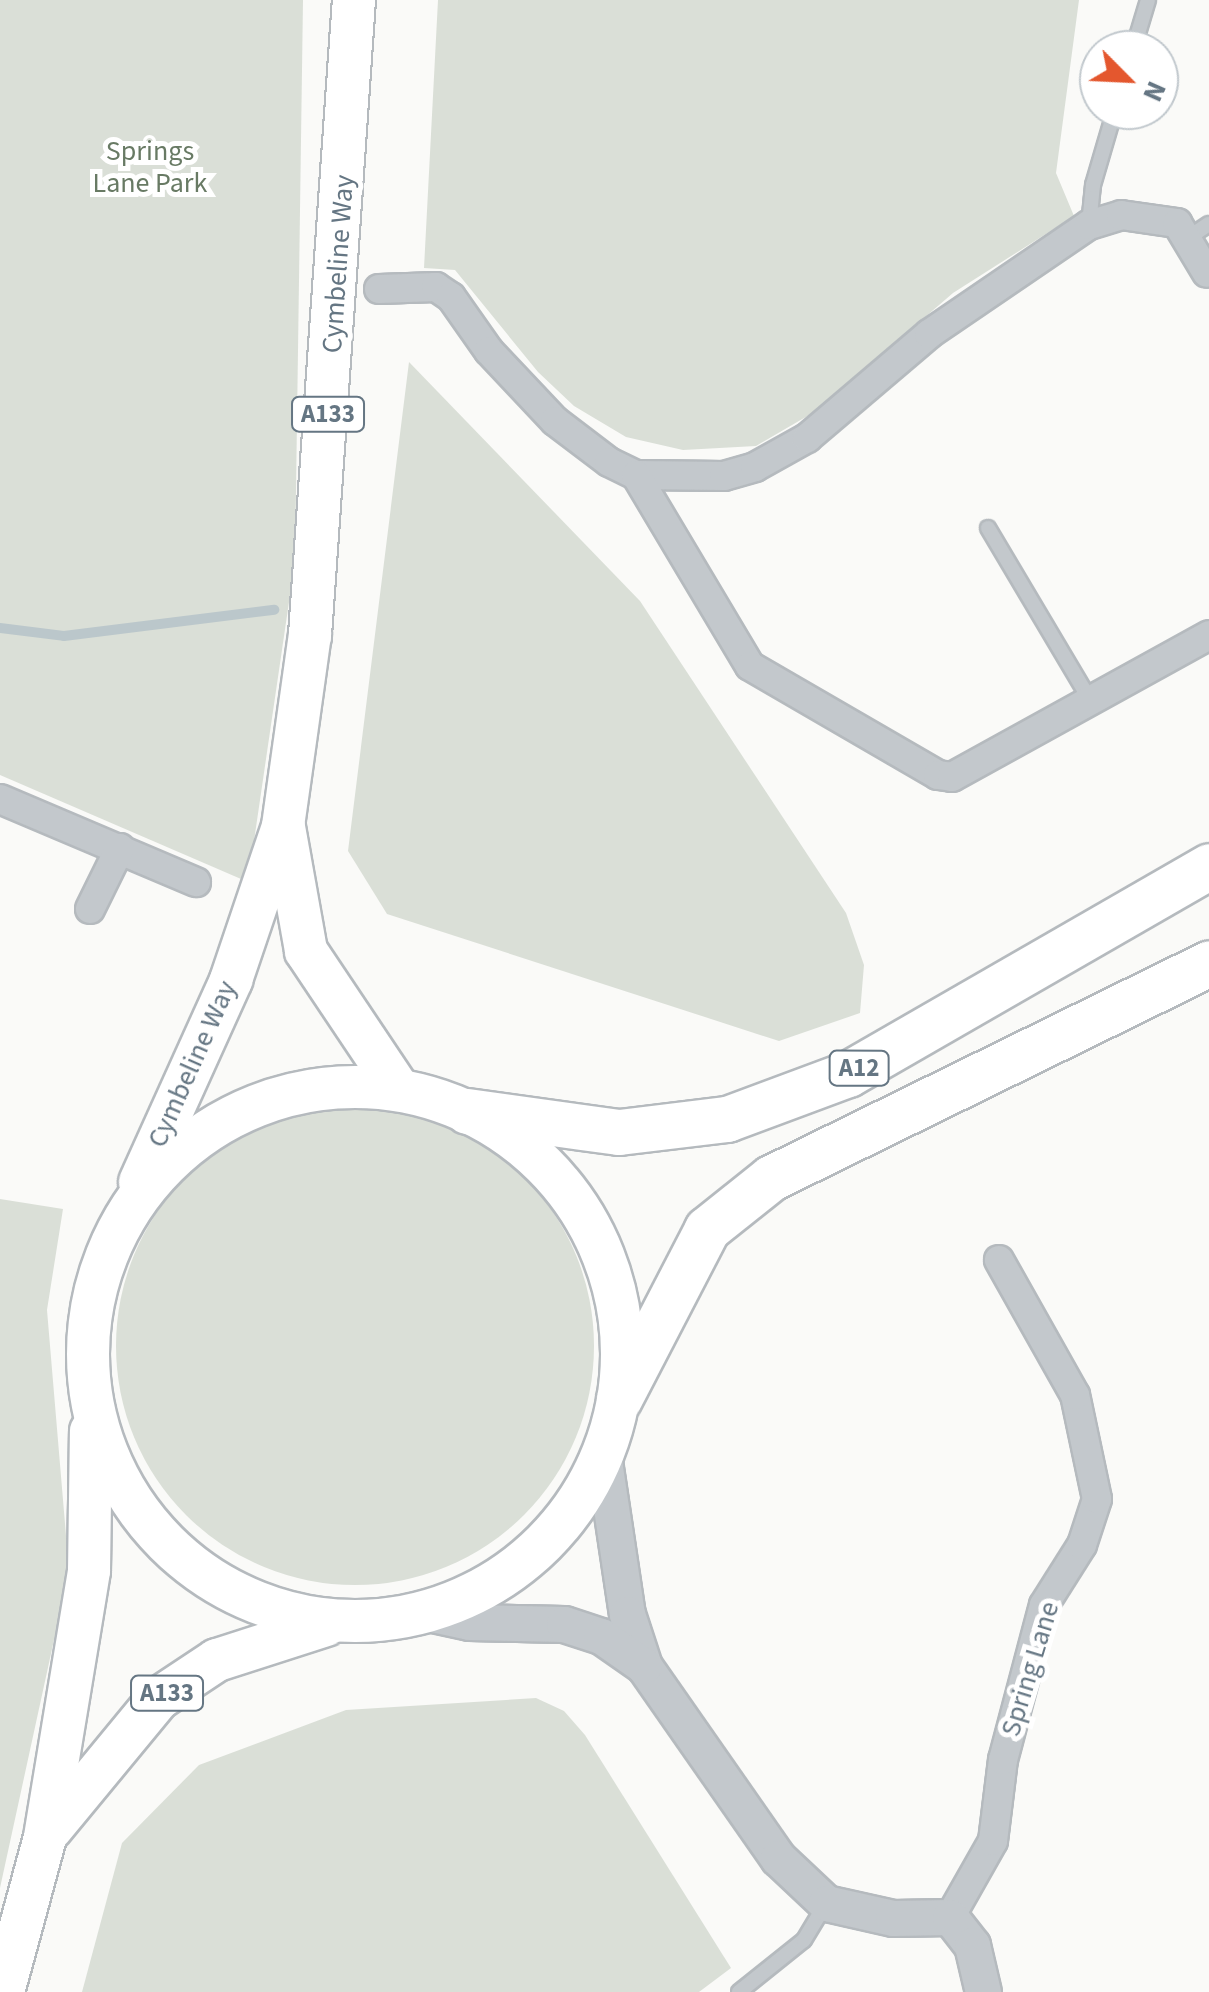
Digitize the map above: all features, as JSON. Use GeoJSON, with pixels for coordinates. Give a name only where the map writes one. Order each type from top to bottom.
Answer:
{"type":"FeatureCollection","features":[{"type":"Feature","properties":{"kind":"highway","name":"A12"},"geometry":{"type":"LineString","coordinates":[[467,1111],[619,1132],[727,1119],[848,1074],[1209,866]]}},
{"type":"Feature","properties":{"kind":"highway","name":"A12"},"geometry":{"type":"LineString","coordinates":[[619,1399],[707,1228],[771,1178],[1209,964]]}},
{"type":"Feature","properties":{"kind":"main road","name":"Cymbeline Way"},"geometry":{"type":"LineString","coordinates":[[113,1242],[231,980],[284,826],[358,290],[354,0]]}},
{"type":"Feature","properties":{"kind":"main road","name":"Cymbeline Way"},"geometry":{"type":"LineString","coordinates":[[284,826],[306,951],[399,1090]]}},
{"type":"Feature","properties":{"kind":"main road"},"geometry":{"type":"LineString","coordinates":[[330,1088],[399,1090],[467,1111],[519,1142],[585,1218],[608,1267],[620,1316],[619,1399],[604,1454],[570,1513],[534,1554],[492,1584],[418,1612],[341,1622],[276,1610],[235,1594],[167,1545],[137,1510],[111,1464],[92,1400],[88,1345],[94,1295],[113,1242],[171,1160],[250,1108],[330,1088]]}},
{"type":"Feature","properties":{"kind":"main road","name":"A133"},"geometry":{"type":"LineString","coordinates":[[3,1992],[45,1837],[89,1572],[92,1400]]}},
{"type":"Feature","properties":{"kind":"main road","name":"A133"},"geometry":{"type":"LineString","coordinates":[[45,1837],[88,1776],[158,1699],[217,1660],[341,1622]]}},
{"type":"Feature","properties":{"kind":"street"},"geometry":{"type":"LineString","coordinates":[[636,475],[724,476],[786,451],[978,296],[1089,224],[1150,216],[1177,223],[1198,232],[1208,273]]}},
{"type":"Feature","properties":{"kind":"street"},"geometry":{"type":"LineString","coordinates":[[358,290],[436,287],[451,297],[489,351],[555,421],[636,475],[750,666],[938,775],[952,777],[1209,635]]}},
{"type":"Feature","properties":{"kind":"street"},"geometry":{"type":"LineString","coordinates":[[0,800],[196,882]]}},
{"type":"Feature","properties":{"kind":"street"},"geometry":{"type":"LineString","coordinates":[[90,909],[120,848]]}},
{"type":"Feature","properties":{"kind":"street","name":"Spring Lane"},"geometry":{"type":"LineString","coordinates":[[950,1917],[993,1841],[1003,1760],[1044,1606],[1082,1545],[1098,1499],[1075,1395],[1000,1260]]}},
{"type":"Feature","properties":{"kind":"street"},"geometry":{"type":"LineString","coordinates":[[604,1454],[618,1568],[644,1666],[778,1858],[826,1904],[893,1918],[950,1917],[972,1945],[983,1992]]}},
{"type":"Feature","properties":{"kind":"street"},"geometry":{"type":"LineString","coordinates":[[418,1612],[469,1622],[564,1624],[601,1636],[644,1666]]}},
{"type":"Feature","properties":{"kind":"lane"},"geometry":{"type":"LineString","coordinates":[[1139,30],[1148,0]]}},
{"type":"Feature","properties":{"kind":"lane"},"geometry":{"type":"LineString","coordinates":[[1089,224],[1093,185],[1109,130]]}},
{"type":"Feature","properties":{"kind":"lane"},"geometry":{"type":"LineString","coordinates":[[988,528],[1090,700]]}},
{"type":"Feature","properties":{"kind":"lane"},"geometry":{"type":"LineString","coordinates":[[738,1992],[804,1940],[826,1904]]}},
{"type":"Feature","properties":{"kind":"green space","name":"Springs Lane Park"},"geometry":{"type":"Polygon","coordinates":[[[0,0],[303,0],[295,561],[248,882],[0,775],[0,0]]]}},
{"type":"Feature","properties":{"kind":"green space"},"geometry":{"type":"Polygon","coordinates":[[[438,0],[1079,0],[1056,173],[1074,216],[953,293],[816,411],[756,446],[683,450],[626,437],[574,406],[538,372],[455,270],[424,268],[438,0]]]}},
{"type":"Feature","properties":{"kind":"green space"},"geometry":{"type":"Polygon","coordinates":[[[409,362],[640,601],[846,913],[864,965],[860,1013],[779,1041],[387,914],[348,851],[409,362]]]}},
{"type":"Feature","properties":{"kind":"green space"},"geometry":{"type":"Polygon","coordinates":[[[355,1107],[402,1111],[447,1125],[488,1147],[524,1177],[554,1213],[576,1254],[590,1299],[594,1346],[590,1393],[576,1438],[554,1479],[524,1515],[488,1545],[447,1567],[402,1581],[355,1585],[308,1581],[263,1567],[222,1545],[186,1515],[156,1479],[134,1438],[120,1393],[116,1346],[120,1299],[134,1254],[156,1213],[186,1177],[222,1147],[263,1125],[308,1111],[355,1107]]]}},
{"type":"Feature","properties":{"kind":"green space"},"geometry":{"type":"Polygon","coordinates":[[[0,1199],[63,1209],[47,1310],[69,1571],[0,1888],[0,1199]]]}},
{"type":"Feature","properties":{"kind":"green space"},"geometry":{"type":"Polygon","coordinates":[[[536,1698],[564,1711],[585,1735],[731,1968],[699,1992],[82,1992],[122,1843],[199,1765],[346,1710],[536,1698]]]}},
{"type":"Feature","properties":{"kind":"waterway"},"geometry":{"type":"LineString","coordinates":[[0,628],[64,636],[274,610]]}}]}
